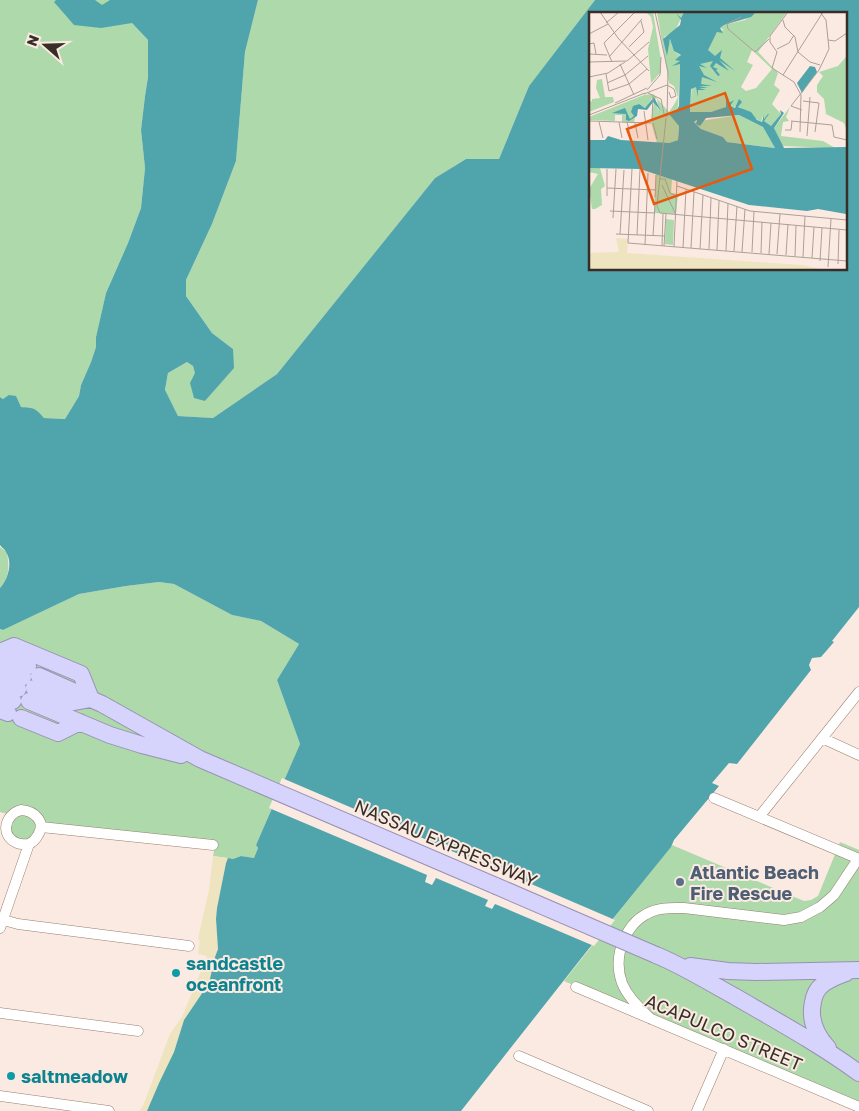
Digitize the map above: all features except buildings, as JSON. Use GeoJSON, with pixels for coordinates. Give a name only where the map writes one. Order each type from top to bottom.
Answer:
{"type":"FeatureCollection","features":[{"type":"Feature","properties":{"kind":"highway"},"geometry":{"type":"LineString","coordinates":[[0,655],[14,646],[82,674],[91,699]]}},
{"type":"Feature","properties":{"kind":"highway","name":"NASSAU EXPRESSWAY"},"geometry":{"type":"LineString","coordinates":[[0,655],[23,691],[67,710],[80,722],[110,735],[142,745],[200,759]]}},
{"type":"Feature","properties":{"kind":"highway"},"geometry":{"type":"LineString","coordinates":[[0,666],[58,732],[80,722]]}},
{"type":"Feature","properties":{"kind":"highway"},"geometry":{"type":"LineString","coordinates":[[0,674],[23,691]]}},
{"type":"Feature","properties":{"kind":"highway"},"geometry":{"type":"LineString","coordinates":[[0,682],[23,691]]}},
{"type":"Feature","properties":{"kind":"highway","name":"NASSAU EXPRESSWAY"},"geometry":{"type":"LineString","coordinates":[[0,688],[91,699],[200,759],[222,769],[676,963],[778,1021],[837,1057],[859,1073]]}},
{"type":"Feature","properties":{"kind":"highway","name":"NASSAU EXPRESSWAY"},"geometry":{"type":"LineString","coordinates":[[676,963],[738,972],[857,970]]}},
{"type":"Feature","properties":{"kind":"highway"},"geometry":{"type":"LineString","coordinates":[[837,1057],[822,1041],[813,1025],[811,1010],[814,996],[820,986],[832,978],[857,970]]}},
{"type":"Feature","properties":{"kind":"street"},"geometry":{"type":"LineString","coordinates":[[759,817],[859,692]]}},
{"type":"Feature","properties":{"kind":"street"},"geometry":{"type":"LineString","coordinates":[[822,738],[859,754]]}},
{"type":"Feature","properties":{"kind":"street"},"geometry":{"type":"LineString","coordinates":[[652,1019],[626,992],[622,982],[619,963],[625,938],[634,925],[646,914],[652,911],[672,908],[784,920],[801,917],[820,908],[834,894],[859,859],[714,798]]}},
{"type":"Feature","properties":{"kind":"street"},"geometry":{"type":"LineString","coordinates":[[30,844],[17,843],[12,840],[3,825],[11,815],[21,810],[27,810],[37,816],[40,821],[40,833],[30,844],[1,922],[189,946]]}},
{"type":"Feature","properties":{"kind":"street"},"geometry":{"type":"LineString","coordinates":[[40,827],[213,845]]}},
{"type":"Feature","properties":{"kind":"street","name":"ACAPULCO STREET"},"geometry":{"type":"LineString","coordinates":[[576,987],[859,1107]]}},
{"type":"Feature","properties":{"kind":"street"},"geometry":{"type":"LineString","coordinates":[[0,1013],[138,1031]]}},
{"type":"Feature","properties":{"kind":"street"},"geometry":{"type":"LineString","coordinates":[[697,1111],[724,1049]]}},
{"type":"Feature","properties":{"kind":"street"},"geometry":{"type":"LineString","coordinates":[[519,1056],[648,1111]]}},
{"type":"Feature","properties":{"kind":"street"},"geometry":{"type":"LineString","coordinates":[[0,1096],[109,1111]]}},
{"type":"Feature","properties":{"kind":"green space"},"geometry":{"type":"Polygon","coordinates":[[[0,0],[143,0],[132,23],[148,40],[148,77],[141,130],[145,168],[141,208],[106,293],[96,337],[96,347],[81,385],[79,396],[65,419],[44,418],[31,408],[21,407],[0,397],[0,0]]]}},
{"type":"Feature","properties":{"kind":"green space"},"geometry":{"type":"Polygon","coordinates":[[[258,0],[595,0],[529,86],[499,159],[466,159],[435,178],[277,374],[213,418],[178,416],[165,391],[168,373],[187,362],[193,366],[205,401],[216,388],[233,349],[212,333],[186,296],[186,280],[212,224],[236,161],[245,52],[258,0]]]}},
{"type":"Feature","properties":{"kind":"green space"},"geometry":{"type":"Polygon","coordinates":[[[0,547],[7,552],[8,567],[6,579],[0,588],[0,547]]]}},
{"type":"Feature","properties":{"kind":"green space"},"geometry":{"type":"Polygon","coordinates":[[[159,582],[174,584],[232,615],[261,621],[299,644],[277,680],[300,744],[256,845],[258,848],[254,858],[241,856],[233,859],[213,856],[215,847],[45,823],[28,844],[8,836],[11,815],[0,812],[0,629],[3,630],[79,594],[159,582]]]}},
{"type":"Feature","properties":{"kind":"green space"},"geometry":{"type":"Polygon","coordinates":[[[840,842],[859,850],[859,1107],[564,981],[672,845],[804,901],[818,896],[840,842]]]}},
{"type":"Feature","properties":{"kind":"sand"},"geometry":{"type":"Polygon","coordinates":[[[213,856],[228,858],[217,908],[218,949],[209,983],[184,1020],[174,1052],[147,1111],[139,1111],[143,1106],[170,1034],[182,1017],[207,956],[198,954],[200,940],[198,939],[209,890],[213,856]]]}},
{"type":"Feature","properties":{"kind":"water"},"geometry":{"type":"Polygon","coordinates":[[[56,0],[95,0],[102,5],[110,0],[258,0],[245,52],[236,161],[212,224],[186,280],[186,296],[212,333],[233,349],[234,368],[205,401],[194,398],[190,383],[195,373],[193,366],[187,362],[168,373],[165,390],[178,416],[213,418],[277,374],[435,178],[466,159],[499,159],[529,86],[595,0],[859,0],[859,607],[821,657],[812,658],[809,665],[811,670],[737,764],[729,763],[712,783],[719,786],[674,840],[671,847],[461,1111],[147,1111],[174,1052],[184,1020],[209,983],[218,949],[217,908],[228,858],[233,859],[241,856],[254,858],[258,848],[256,845],[300,744],[277,680],[299,644],[261,621],[232,615],[174,584],[159,582],[79,594],[3,630],[0,629],[0,588],[7,576],[9,561],[5,550],[0,545],[0,397],[3,399],[9,395],[16,396],[21,407],[34,409],[44,418],[65,419],[79,396],[81,385],[96,347],[96,337],[106,293],[141,208],[145,168],[141,130],[148,77],[148,40],[132,23],[101,28],[74,25],[54,2],[56,0]]]}},
{"type":"Feature","properties":{"kind":"pier"},"geometry":{"type":"Polygon","coordinates":[[[282,778],[441,846],[443,843],[450,846],[449,850],[500,871],[502,869],[509,872],[508,874],[615,920],[594,946],[495,904],[492,909],[485,906],[488,900],[436,878],[432,885],[425,882],[427,875],[269,808],[282,778]]]}},
{"type":"Feature","properties":{"kind":"place","name":"Atlantic Beach Fire Rescue"},"geometry":{"type":"Point","coordinates":[680,882]}},
{"type":"Feature","properties":{"kind":"place","name":"sandcastle oceanfront"},"geometry":{"type":"Point","coordinates":[176,973]}},
{"type":"Feature","properties":{"kind":"place","name":"saltmeadow"},"geometry":{"type":"Point","coordinates":[11,1076]}}]}
